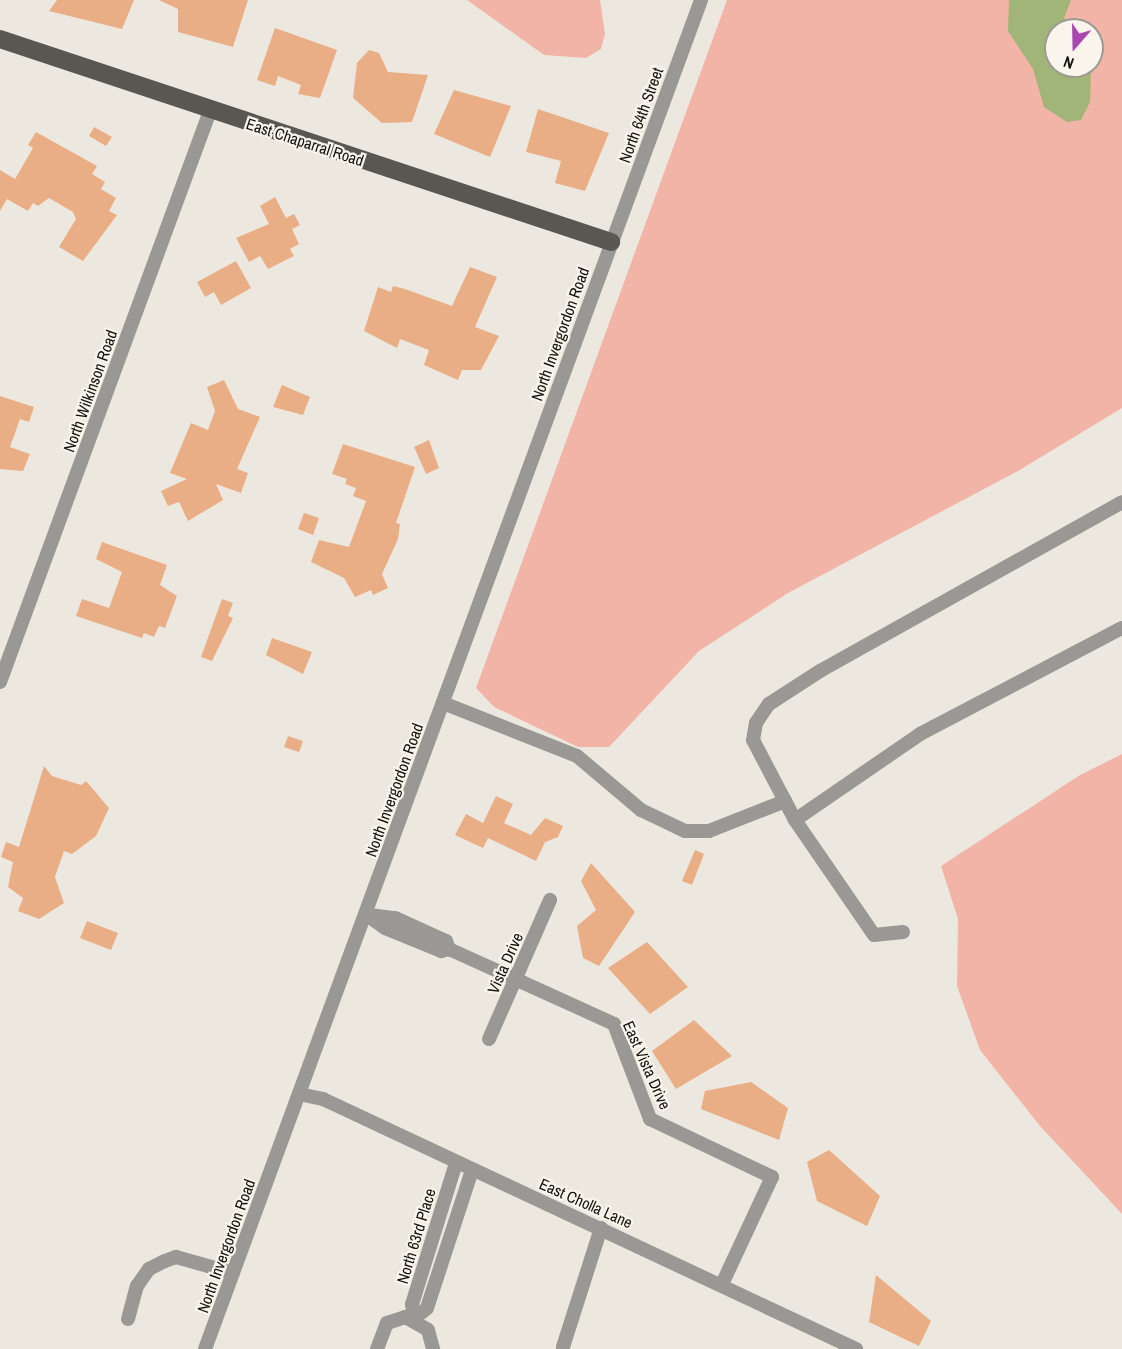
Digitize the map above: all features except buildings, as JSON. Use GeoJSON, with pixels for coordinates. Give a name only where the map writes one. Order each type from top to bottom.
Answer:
{"type":"FeatureCollection","features":[{"type":"Feature","properties":{"kind":"main road","name":"East Chaparral Road"},"geometry":{"type":"LineString","coordinates":[[0,39],[210,111],[611,242]]}},
{"type":"Feature","properties":{"kind":"street","name":"North 64th Street"},"geometry":{"type":"LineString","coordinates":[[611,242],[701,0]]}},
{"type":"Feature","properties":{"kind":"street","name":"North Wilkinson Road"},"geometry":{"type":"LineString","coordinates":[[0,682],[210,111]]}},
{"type":"Feature","properties":{"kind":"street","name":"North Invergordon Road"},"geometry":{"type":"LineString","coordinates":[[205,1349],[367,915],[611,242]]}},
{"type":"Feature","properties":{"kind":"street"},"geometry":{"type":"LineString","coordinates":[[903,932],[874,935],[795,820],[753,740],[756,723],[769,704],[1122,502]]}},
{"type":"Feature","properties":{"kind":"street"},"geometry":{"type":"LineString","coordinates":[[795,820],[920,734],[1122,628]]}},
{"type":"Feature","properties":{"kind":"street"},"geometry":{"type":"LineString","coordinates":[[443,704],[577,756],[641,810],[685,831],[709,831],[785,801]]}},
{"type":"Feature","properties":{"kind":"street","name":"Vista Drive"},"geometry":{"type":"LineString","coordinates":[[489,1039],[550,900]]}},
{"type":"Feature","properties":{"kind":"street","name":"East Vista Drive"},"geometry":{"type":"LineString","coordinates":[[367,915],[395,918],[446,941],[449,949],[614,1024],[650,1119],[772,1177],[722,1284]]}},
{"type":"Feature","properties":{"kind":"street","name":"East Cholla Lane"},"geometry":{"type":"LineString","coordinates":[[299,1094],[322,1099],[456,1163],[722,1284],[856,1349]]}},
{"type":"Feature","properties":{"kind":"street","name":"North 63rd Place"},"geometry":{"type":"LineString","coordinates":[[456,1163],[412,1304],[414,1318],[427,1308],[472,1170]]}},
{"type":"Feature","properties":{"kind":"street"},"geometry":{"type":"LineString","coordinates":[[563,1347],[601,1228]]}},
{"type":"Feature","properties":{"kind":"street"},"geometry":{"type":"LineString","coordinates":[[128,1319],[138,1286],[149,1269],[165,1261],[176,1257],[233,1273]]}},
{"type":"Feature","properties":{"kind":"street"},"geometry":{"type":"LineString","coordinates":[[377,1349],[387,1323],[414,1318],[428,1330],[433,1349]]}},
{"type":"Feature","properties":{"kind":"shaded area"},"geometry":{"type":"Polygon","coordinates":[[[467,0],[600,0],[605,34],[601,49],[586,58],[544,55],[467,0]]]}},
{"type":"Feature","properties":{"kind":"shaded area"},"geometry":{"type":"Polygon","coordinates":[[[727,0],[1122,0],[1122,408],[1018,471],[788,593],[699,651],[609,747],[578,747],[494,707],[476,688],[727,0]]]}},
{"type":"Feature","properties":{"kind":"shaded area"},"geometry":{"type":"Polygon","coordinates":[[[1009,0],[1071,0],[1064,18],[1044,18],[1044,78],[1091,78],[1090,102],[1081,120],[1067,122],[1044,107],[1033,69],[1008,31],[1009,0]]]}},
{"type":"Feature","properties":{"kind":"shaded area"},"geometry":{"type":"Polygon","coordinates":[[[1122,754],[1122,1214],[1040,1126],[980,1050],[957,986],[958,919],[941,866],[1080,775],[1122,754]]]}}]}
